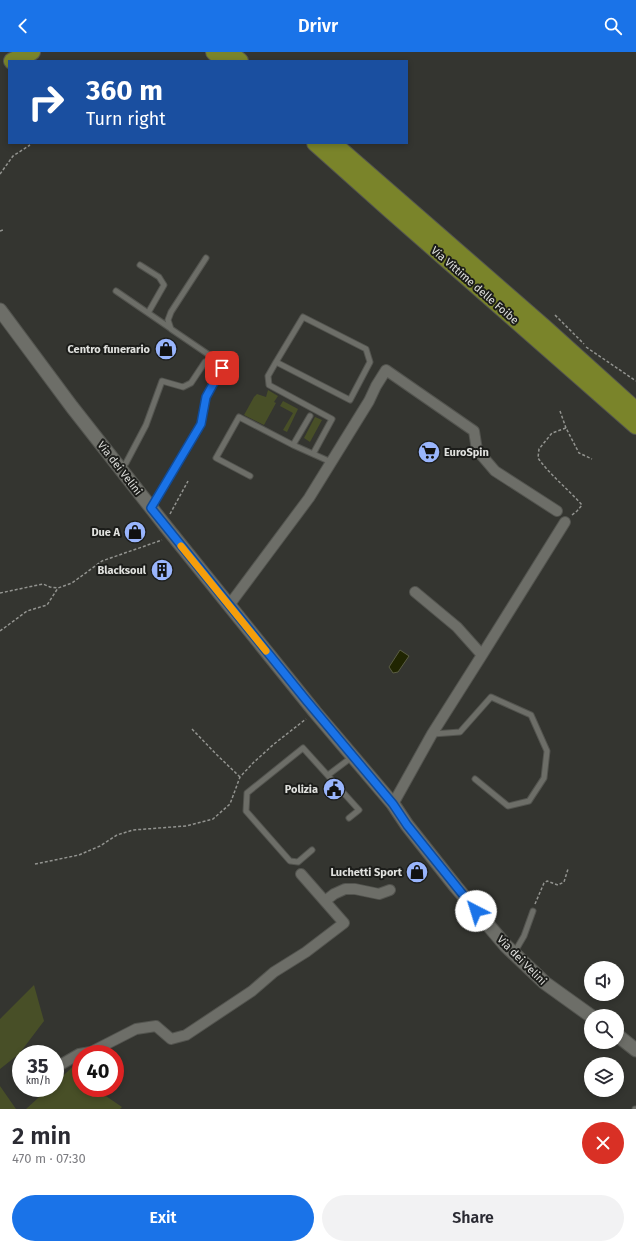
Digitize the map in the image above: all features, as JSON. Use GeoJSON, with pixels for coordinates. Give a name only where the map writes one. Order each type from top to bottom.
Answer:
{"type":"FeatureCollection","features":[{"type":"Feature","properties":{"kind":"main road"},"geometry":{"type":"LineString","coordinates":[[14,60],[32,52]]}},
{"type":"Feature","properties":{"kind":"main road"},"geometry":{"type":"LineString","coordinates":[[214,52],[223,60]]}},
{"type":"Feature","properties":{"kind":"main road"},"geometry":{"type":"LineString","coordinates":[[229,52],[239,60]]}},
{"type":"Feature","properties":{"kind":"main road","name":"Via Vittime delle Foibe"},"geometry":{"type":"LineString","coordinates":[[316,144],[636,426]]}},
{"type":"Feature","properties":{"kind":"main road","name":"Via Vittime delle Foibe"},"geometry":{"type":"LineString","coordinates":[[334,144],[544,327],[636,410]]}},
{"type":"Feature","properties":{"kind":"street","name":"Via dei Velini"},"geometry":{"type":"LineString","coordinates":[[0,310],[72,407],[173,536],[315,712],[393,804],[407,825],[447,876],[501,940],[545,984],[584,1011]]}},
{"type":"Feature","properties":{"kind":"street"},"geometry":{"type":"LineString","coordinates":[[228,604],[233,600],[308,498],[369,401],[386,370],[474,431],[477,450],[495,470],[557,511]]}},
{"type":"Feature","properties":{"kind":"street"},"geometry":{"type":"LineString","coordinates":[[393,804],[432,734],[564,522]]}},
{"type":"Feature","properties":{"kind":"street"},"geometry":{"type":"LineString","coordinates":[[415,592],[457,627],[482,655]]}},
{"type":"Feature","properties":{"kind":"street"},"geometry":{"type":"LineString","coordinates":[[64,1063],[79,1054],[91,1052],[136,1029],[156,1026],[171,1039],[186,1035],[252,991],[274,972],[306,952],[344,923],[301,874]]}},
{"type":"Feature","properties":{"kind":"street"},"geometry":{"type":"LineString","coordinates":[[325,901],[334,894],[345,889],[355,889],[379,894],[390,890]]}},
{"type":"Feature","properties":{"kind":"street"},"geometry":{"type":"LineString","coordinates":[[624,1041],[636,1050]]}},
{"type":"Feature","properties":{"kind":"lane"},"geometry":{"type":"LineString","coordinates":[[171,329],[168,320],[171,312],[206,258]]}},
{"type":"Feature","properties":{"kind":"lane"},"geometry":{"type":"LineString","coordinates":[[140,265],[159,277],[164,285],[148,313]]}},
{"type":"Feature","properties":{"kind":"lane"},"geometry":{"type":"LineString","coordinates":[[116,291],[218,361],[222,368],[206,397],[201,424],[151,508]]}},
{"type":"Feature","properties":{"kind":"lane"},"geometry":{"type":"LineString","coordinates":[[276,362],[350,400],[370,362],[366,349],[303,317],[276,362],[268,376],[269,385],[332,419],[313,454]]}},
{"type":"Feature","properties":{"kind":"lane"},"geometry":{"type":"LineString","coordinates":[[120,468],[126,464],[146,425],[162,381],[183,387],[191,383],[205,362]]}},
{"type":"Feature","properties":{"kind":"lane"},"geometry":{"type":"LineString","coordinates":[[293,445],[310,416]]}},
{"type":"Feature","properties":{"kind":"lane"},"geometry":{"type":"LineString","coordinates":[[250,476],[216,458],[240,417],[293,445],[330,462]]}},
{"type":"Feature","properties":{"kind":"lane"},"geometry":{"type":"LineString","coordinates":[[432,734],[460,732],[491,697],[531,715],[547,751],[544,778],[529,801],[508,806],[475,779]]}},
{"type":"Feature","properties":{"kind":"lane"},"geometry":{"type":"LineString","coordinates":[[312,850],[298,862],[290,861],[246,811],[247,793],[302,748],[359,810],[349,818]]}},
{"type":"Feature","properties":{"kind":"lane"},"geometry":{"type":"LineString","coordinates":[[328,775],[352,757]]}},
{"type":"Feature","properties":{"kind":"lane"},"geometry":{"type":"LineString","coordinates":[[514,953],[524,936],[533,911]]}},
{"type":"Feature","properties":{"kind":"path"},"geometry":{"type":"LineString","coordinates":[[0,174],[13,156],[30,146]]}},
{"type":"Feature","properties":{"kind":"path"},"geometry":{"type":"LineString","coordinates":[[555,315],[585,346],[636,381]]}},
{"type":"Feature","properties":{"kind":"path"},"geometry":{"type":"LineString","coordinates":[[560,411],[566,428],[580,453],[592,459]]}},
{"type":"Feature","properties":{"kind":"path"},"geometry":{"type":"LineString","coordinates":[[564,522],[582,505],[538,458],[539,449],[552,433],[566,428]]}},
{"type":"Feature","properties":{"kind":"path"},"geometry":{"type":"LineString","coordinates":[[162,522],[168,517],[188,481]]}},
{"type":"Feature","properties":{"kind":"path"},"geometry":{"type":"LineString","coordinates":[[0,593],[43,584],[50,588],[58,588],[72,583],[102,561],[173,536]]}},
{"type":"Feature","properties":{"kind":"path"},"geometry":{"type":"LineString","coordinates":[[0,631],[27,612],[47,605],[58,588]]}},
{"type":"Feature","properties":{"kind":"path"},"geometry":{"type":"LineString","coordinates":[[35,864],[79,855],[100,846],[117,835],[133,830],[186,826],[213,819],[230,804],[240,777],[253,763],[274,744],[315,712]]}},
{"type":"Feature","properties":{"kind":"path"},"geometry":{"type":"LineString","coordinates":[[192,729],[240,777]]}},
{"type":"Feature","properties":{"kind":"path"},"geometry":{"type":"LineString","coordinates":[[533,911],[544,883],[548,881],[558,885],[564,882],[568,869]]}},
{"type":"Feature","properties":{"kind":"shaded area"},"geometry":{"type":"Polygon","coordinates":[[[268,390],[278,396],[274,402],[276,403],[264,425],[244,415],[254,397],[257,394],[266,397],[268,390]]]}},
{"type":"Feature","properties":{"kind":"shaded area"},"geometry":{"type":"Polygon","coordinates":[[[283,401],[298,409],[287,432],[283,430],[293,413],[280,406],[283,401]]]}},
{"type":"Feature","properties":{"kind":"shaded area"},"geometry":{"type":"Polygon","coordinates":[[[315,417],[322,420],[310,442],[304,438],[315,417]]]}},
{"type":"Feature","properties":{"kind":"shaded area"},"geometry":{"type":"Polygon","coordinates":[[[400,650],[409,656],[398,672],[393,673],[389,667],[400,650]]]}},
{"type":"Feature","properties":{"kind":"shaded area"},"geometry":{"type":"Polygon","coordinates":[[[34,985],[44,1021],[26,1045],[12,1045],[12,1060],[0,1069],[0,1019],[34,985]]]}},
{"type":"Feature","properties":{"kind":"shaded area"},"geometry":{"type":"Polygon","coordinates":[[[72,1067],[72,1097],[107,1097],[122,1107],[120,1109],[26,1109],[39,1097],[64,1097],[64,1075],[72,1067]]]}},
{"type":"Feature","properties":{"kind":"shaded area"},"geometry":{"type":"Polygon","coordinates":[[[0,1086],[16,1109],[0,1109],[0,1086]]]}},
{"type":"Feature","properties":{"kind":"slow traffic"},"geometry":{"type":"LineString","coordinates":[[181,546],[266,651]]}},
{"type":"Feature","properties":{"kind":"place","name":"Centro funerario"},"geometry":{"type":"Point","coordinates":[166,349]}},
{"type":"Feature","properties":{"kind":"place","name":"EuroSpin"},"geometry":{"type":"Point","coordinates":[429,452]}},
{"type":"Feature","properties":{"kind":"place","name":"Due A"},"geometry":{"type":"Point","coordinates":[135,532]}},
{"type":"Feature","properties":{"kind":"place","name":"Blacksoul"},"geometry":{"type":"Point","coordinates":[162,570]}},
{"type":"Feature","properties":{"kind":"place","name":"Polizia"},"geometry":{"type":"Point","coordinates":[334,789]}},
{"type":"Feature","properties":{"kind":"place","name":"Luchetti Sport"},"geometry":{"type":"Point","coordinates":[417,872]}},
{"type":"Feature","properties":{"kind":"route"},"geometry":{"type":"LineString","coordinates":[[222,368],[206,397],[201,424],[151,508],[352,757],[393,804],[407,825],[476,911]]}}]}
